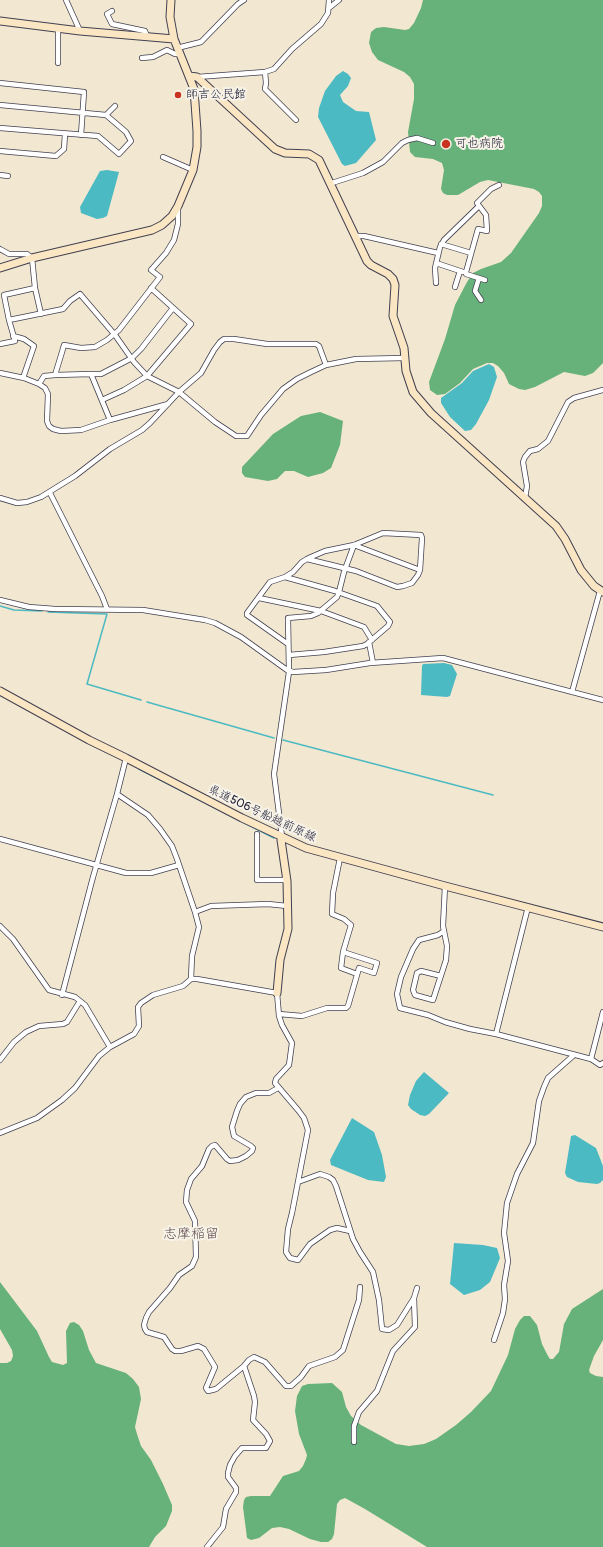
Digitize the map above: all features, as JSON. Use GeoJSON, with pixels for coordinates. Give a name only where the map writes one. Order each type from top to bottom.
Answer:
{"type":"FeatureCollection","features":[{"type":"Feature","properties":{"kind":"street"},"geometry":{"type":"LineString","coordinates":[[66,0],[80,31]]}},
{"type":"Feature","properties":{"kind":"street"},"geometry":{"type":"LineString","coordinates":[[171,0],[171,21],[174,39],[178,51],[193,76],[275,149],[285,153],[309,154],[320,160],[368,261],[371,265],[388,274],[395,285],[393,316],[404,348],[409,383],[419,400],[431,413],[556,526],[565,538],[581,570],[594,586],[602,592],[572,692]]}},
{"type":"Feature","properties":{"kind":"street"},"geometry":{"type":"LineString","coordinates":[[142,58],[153,56],[167,50],[175,54],[178,51],[201,42],[238,4],[244,0]]}},
{"type":"Feature","properties":{"kind":"street"},"geometry":{"type":"LineString","coordinates":[[193,76],[265,72],[274,69],[292,49],[321,24],[328,13],[329,0]]}},
{"type":"Feature","properties":{"kind":"street"},"geometry":{"type":"LineString","coordinates":[[329,8],[339,0]]}},
{"type":"Feature","properties":{"kind":"street"},"geometry":{"type":"LineString","coordinates":[[112,11],[107,14],[112,24],[146,31],[147,36]]}},
{"type":"Feature","properties":{"kind":"street"},"geometry":{"type":"LineString","coordinates":[[0,21],[80,31],[174,39]]}},
{"type":"Feature","properties":{"kind":"street"},"geometry":{"type":"LineString","coordinates":[[58,28],[58,63]]}},
{"type":"Feature","properties":{"kind":"street"},"geometry":{"type":"LineString","coordinates":[[265,72],[265,89],[296,120]]}},
{"type":"Feature","properties":{"kind":"street"},"geometry":{"type":"LineString","coordinates":[[0,268],[32,258],[152,230],[162,225],[172,216],[178,206],[193,170],[197,147],[196,100],[193,76]]}},
{"type":"Feature","properties":{"kind":"street"},"geometry":{"type":"LineString","coordinates":[[0,83],[83,91],[81,135]]}},
{"type":"Feature","properties":{"kind":"street"},"geometry":{"type":"LineString","coordinates":[[0,105],[106,115],[126,132],[131,142],[119,154],[98,136],[0,128]]}},
{"type":"Feature","properties":{"kind":"street"},"geometry":{"type":"LineString","coordinates":[[106,115],[115,106]]}},
{"type":"Feature","properties":{"kind":"street"},"geometry":{"type":"LineString","coordinates":[[0,151],[56,156],[64,149],[65,134]]}},
{"type":"Feature","properties":{"kind":"street"},"geometry":{"type":"LineString","coordinates":[[332,183],[363,173],[383,162],[402,143],[408,140],[417,138],[433,143]]}},
{"type":"Feature","properties":{"kind":"street"},"geometry":{"type":"LineString","coordinates":[[163,157],[193,170]]}},
{"type":"Feature","properties":{"kind":"street"},"geometry":{"type":"LineString","coordinates":[[0,175],[8,176]]}},
{"type":"Feature","properties":{"kind":"street"},"geometry":{"type":"LineString","coordinates":[[455,288],[471,253],[478,229],[487,231],[486,215],[477,203],[499,185]]}},
{"type":"Feature","properties":{"kind":"street"},"geometry":{"type":"LineString","coordinates":[[55,375],[64,345],[81,348],[95,348],[116,335],[160,277],[152,270],[166,253],[174,240],[178,224],[178,206]]}},
{"type":"Feature","properties":{"kind":"street"},"geometry":{"type":"LineString","coordinates":[[436,283],[436,263],[441,244],[479,206]]}},
{"type":"Feature","properties":{"kind":"street"},"geometry":{"type":"LineString","coordinates":[[356,236],[364,236],[438,253]]}},
{"type":"Feature","properties":{"kind":"street"},"geometry":{"type":"LineString","coordinates":[[441,244],[471,253]]}},
{"type":"Feature","properties":{"kind":"street"},"geometry":{"type":"LineString","coordinates":[[0,249],[9,254],[27,254],[32,258],[35,288],[41,314]]}},
{"type":"Feature","properties":{"kind":"street"},"geometry":{"type":"LineString","coordinates":[[436,263],[463,271],[466,274],[482,279],[476,291],[481,300]]}},
{"type":"Feature","properties":{"kind":"street"},"geometry":{"type":"LineString","coordinates":[[0,344],[15,341],[4,295],[35,288]]}},
{"type":"Feature","properties":{"kind":"street"},"geometry":{"type":"LineString","coordinates":[[102,400],[118,393],[147,376],[191,324],[151,288]]}},
{"type":"Feature","properties":{"kind":"street"},"geometry":{"type":"LineString","coordinates":[[9,320],[63,309],[70,301],[80,294],[116,335],[147,376],[179,392],[223,428],[236,436],[246,437],[261,415],[283,389],[297,379],[326,366],[356,359],[405,358]]}},
{"type":"Feature","properties":{"kind":"street"},"geometry":{"type":"LineString","coordinates":[[39,384],[44,376],[101,374],[132,358],[142,348],[173,308]]}},
{"type":"Feature","properties":{"kind":"street"},"geometry":{"type":"LineString","coordinates":[[14,336],[24,339],[34,346],[23,378]]}},
{"type":"Feature","properties":{"kind":"street"},"geometry":{"type":"LineString","coordinates":[[0,498],[13,503],[21,503],[34,500],[50,493],[110,449],[142,430],[203,370],[220,342],[228,338],[267,344],[316,344],[319,346],[326,366]]}},
{"type":"Feature","properties":{"kind":"street"},"geometry":{"type":"LineString","coordinates":[[0,373],[23,378],[45,388],[48,394],[47,421],[49,426],[53,429],[71,432],[81,430],[110,420],[168,404]]}},
{"type":"Feature","properties":{"kind":"street"},"geometry":{"type":"LineString","coordinates":[[91,374],[110,420]]}},
{"type":"Feature","properties":{"kind":"street"},"geometry":{"type":"LineString","coordinates":[[525,498],[527,486],[523,462],[525,457],[530,451],[538,449],[548,441],[568,402],[574,398],[603,390]]}},
{"type":"Feature","properties":{"kind":"street"},"geometry":{"type":"LineString","coordinates":[[50,493],[102,596],[107,609]]}},
{"type":"Feature","properties":{"kind":"street"},"geometry":{"type":"LineString","coordinates":[[288,644],[246,613],[270,582],[294,572],[307,559],[325,551],[354,545],[383,533],[421,535],[420,570],[418,575],[412,582],[397,587],[346,568],[307,559]]}},
{"type":"Feature","properties":{"kind":"street"},"geometry":{"type":"LineString","coordinates":[[350,1231],[337,1228],[330,1230],[310,1244],[298,1260],[290,1258],[286,1252],[286,1240],[307,1137],[307,1125],[294,1104],[275,1083],[276,1079],[289,1065],[292,1043],[282,1025],[279,1014],[277,992],[280,960],[288,929],[287,880],[274,774],[289,672],[288,618],[311,616],[322,611],[332,602],[339,592],[340,584],[354,545]]}},
{"type":"Feature","properties":{"kind":"street"},"geometry":{"type":"LineString","coordinates":[[354,545],[420,570]]}},
{"type":"Feature","properties":{"kind":"street"},"geometry":{"type":"LineString","coordinates":[[285,577],[339,592],[377,606],[390,622],[388,626],[363,646],[324,652],[289,655]]}},
{"type":"Feature","properties":{"kind":"street"},"geometry":{"type":"LineString","coordinates":[[259,598],[322,611],[364,628],[370,641],[373,662]]}},
{"type":"Feature","properties":{"kind":"street"},"geometry":{"type":"LineString","coordinates":[[0,600],[19,605],[38,607],[149,611],[193,617],[215,623],[251,643],[289,672],[300,673],[326,670],[373,662],[443,658],[603,700]]}},
{"type":"Feature","properties":{"kind":"street","name":"県道506号船越前原線"},"geometry":{"type":"LineString","coordinates":[[0,691],[89,740],[306,848],[603,927]]}},
{"type":"Feature","properties":{"kind":"street"},"geometry":{"type":"LineString","coordinates":[[62,994],[126,758]]}},
{"type":"Feature","properties":{"kind":"street"},"geometry":{"type":"LineString","coordinates":[[117,794],[148,815],[172,846],[180,865],[199,927],[192,956],[191,979]]}},
{"type":"Feature","properties":{"kind":"street"},"geometry":{"type":"LineString","coordinates":[[257,834],[257,880],[287,880]]}},
{"type":"Feature","properties":{"kind":"street"},"geometry":{"type":"LineString","coordinates":[[0,839],[134,874],[151,873],[180,865]]}},
{"type":"Feature","properties":{"kind":"street"},"geometry":{"type":"LineString","coordinates":[[340,858],[333,893],[332,914],[344,919],[351,925],[343,952],[341,968],[357,974]]}},
{"type":"Feature","properties":{"kind":"street"},"geometry":{"type":"LineString","coordinates":[[441,976],[421,971],[417,974],[413,990],[415,995],[433,1000],[441,976],[447,955],[447,946],[443,926],[445,886]]}},
{"type":"Feature","properties":{"kind":"street"},"geometry":{"type":"LineString","coordinates":[[195,912],[211,906],[268,904],[287,906]]}},
{"type":"Feature","properties":{"kind":"street"},"geometry":{"type":"LineString","coordinates":[[496,1034],[528,907]]}},
{"type":"Feature","properties":{"kind":"street"},"geometry":{"type":"LineString","coordinates":[[0,926],[12,939],[49,990],[80,1001],[90,1012],[110,1047]]}},
{"type":"Feature","properties":{"kind":"street"},"geometry":{"type":"LineString","coordinates":[[444,931],[438,935],[417,942],[401,977],[397,994],[400,1008],[464,1028],[496,1034],[591,1059],[600,1065],[603,1063]]}},
{"type":"Feature","properties":{"kind":"street"},"geometry":{"type":"LineString","coordinates":[[279,1014],[302,1016],[327,1008],[346,1008],[348,1006],[359,968],[374,973],[377,963],[343,952]]}},
{"type":"Feature","properties":{"kind":"street"},"geometry":{"type":"LineString","coordinates":[[0,1133],[37,1118],[54,1107],[70,1093],[99,1056],[110,1047],[134,1034],[139,1026],[138,1012],[141,1003],[165,990],[183,986],[191,979],[277,992]]}},
{"type":"Feature","properties":{"kind":"street"},"geometry":{"type":"LineString","coordinates":[[0,1060],[14,1042],[26,1032],[39,1026],[63,1024],[67,1022],[80,1001]]}},
{"type":"Feature","properties":{"kind":"street"},"geometry":{"type":"LineString","coordinates":[[591,1059],[603,1012]]}},
{"type":"Feature","properties":{"kind":"street"},"geometry":{"type":"LineString","coordinates":[[494,1340],[503,1313],[505,1299],[504,1285],[508,1257],[504,1233],[507,1203],[517,1174],[533,1143],[539,1101],[544,1086],[548,1078],[574,1055]]}},
{"type":"Feature","properties":{"kind":"street"},"geometry":{"type":"LineString","coordinates":[[278,1088],[270,1092],[256,1093],[246,1097],[240,1104],[237,1111],[232,1127],[234,1136],[251,1146],[253,1148],[252,1151],[238,1160],[230,1161],[215,1145],[212,1146],[208,1149],[202,1166],[191,1179],[187,1190],[186,1202],[195,1221],[196,1257],[192,1266],[179,1275],[170,1288],[153,1307],[146,1318],[144,1325],[147,1332],[164,1337],[175,1351],[181,1351],[198,1346],[204,1349],[215,1366],[206,1388],[208,1391],[216,1389],[252,1358],[258,1358],[265,1362],[282,1383],[288,1387],[296,1383],[312,1364],[330,1359],[339,1354],[346,1344],[359,1300],[360,1287]]}},
{"type":"Feature","properties":{"kind":"street"},"geometry":{"type":"LineString","coordinates":[[298,1182],[320,1174],[333,1180],[350,1231],[360,1252],[373,1272],[379,1300],[382,1329],[389,1330],[397,1325],[414,1298],[417,1288]]}},
{"type":"Feature","properties":{"kind":"street"},"geometry":{"type":"LineString","coordinates":[[354,1442],[354,1426],[359,1412],[377,1391],[393,1351],[415,1327],[414,1298]]}},
{"type":"Feature","properties":{"kind":"street"},"geometry":{"type":"LineString","coordinates":[[207,1547],[223,1527],[226,1510],[236,1492],[236,1488],[228,1477],[228,1473],[235,1456],[242,1448],[266,1448],[269,1446],[270,1442],[266,1434],[253,1420],[255,1402],[254,1396],[244,1366]]}},
{"type":"Feature","properties":{"kind":"green space"},"geometry":{"type":"Polygon","coordinates":[[[423,0],[603,0],[603,363],[593,373],[585,376],[564,372],[535,387],[525,390],[509,384],[504,373],[498,366],[493,363],[487,363],[473,369],[460,383],[445,394],[437,395],[430,390],[429,382],[445,339],[455,305],[467,282],[473,273],[501,262],[511,253],[539,213],[542,206],[542,196],[534,189],[488,180],[480,182],[458,195],[447,195],[443,193],[441,189],[444,170],[442,163],[433,159],[415,157],[410,152],[408,132],[414,99],[414,84],[410,77],[404,72],[378,60],[372,52],[369,43],[371,32],[376,28],[384,27],[405,30],[409,29],[414,23],[423,0]]]}},
{"type":"Feature","properties":{"kind":"green space"},"geometry":{"type":"Polygon","coordinates":[[[320,412],[343,421],[340,445],[331,468],[323,473],[308,477],[294,471],[285,471],[277,479],[268,481],[245,477],[242,473],[242,467],[273,434],[301,416],[320,412]]]}},
{"type":"Feature","properties":{"kind":"green space"},"geometry":{"type":"Polygon","coordinates":[[[0,1282],[37,1331],[52,1362],[63,1365],[67,1363],[66,1331],[70,1323],[74,1322],[79,1325],[83,1331],[89,1350],[96,1363],[126,1373],[139,1387],[141,1399],[135,1427],[141,1446],[151,1460],[172,1505],[172,1511],[166,1526],[155,1537],[149,1547],[0,1547],[0,1363],[7,1363],[11,1361],[13,1356],[12,1350],[0,1329],[0,1282]]]}},
{"type":"Feature","properties":{"kind":"green space"},"geometry":{"type":"Polygon","coordinates":[[[603,1289],[603,1340],[594,1356],[589,1370],[590,1373],[596,1376],[603,1377],[603,1547],[427,1547],[345,1498],[340,1500],[337,1504],[334,1534],[332,1539],[328,1542],[310,1539],[289,1529],[280,1527],[272,1528],[259,1538],[251,1540],[247,1538],[243,1507],[246,1497],[270,1496],[283,1476],[299,1471],[306,1459],[307,1455],[299,1434],[295,1411],[297,1396],[302,1386],[308,1384],[332,1383],[342,1392],[346,1407],[351,1416],[361,1425],[396,1444],[409,1446],[424,1444],[436,1439],[456,1425],[491,1391],[508,1355],[515,1329],[524,1316],[530,1316],[537,1325],[542,1344],[550,1359],[553,1359],[559,1352],[564,1324],[572,1309],[603,1289]]]}},
{"type":"Feature","properties":{"kind":"water"},"geometry":{"type":"Polygon","coordinates":[[[343,71],[351,78],[348,86],[340,95],[343,102],[356,111],[369,112],[376,140],[356,163],[345,166],[342,164],[318,117],[319,108],[325,91],[336,76],[343,71]]]}},
{"type":"Feature","properties":{"kind":"water"},"geometry":{"type":"Polygon","coordinates":[[[107,170],[119,172],[107,216],[97,219],[81,213],[80,207],[100,171],[107,170]]]}},
{"type":"Feature","properties":{"kind":"water"},"geometry":{"type":"Polygon","coordinates":[[[489,364],[494,367],[497,377],[489,400],[476,424],[471,430],[465,431],[450,417],[441,403],[441,398],[462,383],[473,371],[489,364]]]}},
{"type":"Feature","properties":{"kind":"water"},"geometry":{"type":"Polygon","coordinates":[[[444,663],[452,665],[457,674],[450,696],[421,695],[423,664],[444,663]]]}},
{"type":"Feature","properties":{"kind":"water"},"geometry":{"type":"Polygon","coordinates":[[[424,1072],[449,1093],[429,1114],[425,1116],[420,1115],[408,1105],[410,1095],[416,1081],[424,1072]]]}},
{"type":"Feature","properties":{"kind":"water"},"geometry":{"type":"Polygon","coordinates":[[[352,1118],[374,1132],[382,1155],[386,1177],[384,1182],[368,1180],[331,1165],[330,1160],[352,1118]]]}},
{"type":"Feature","properties":{"kind":"water"},"geometry":{"type":"Polygon","coordinates":[[[575,1135],[596,1148],[603,1166],[603,1180],[600,1183],[578,1182],[567,1177],[565,1173],[571,1136],[575,1135]]]}},
{"type":"Feature","properties":{"kind":"water"},"geometry":{"type":"Polygon","coordinates":[[[454,1243],[483,1245],[497,1248],[500,1258],[490,1282],[480,1290],[464,1295],[450,1284],[454,1243]]]}},
{"type":"Feature","properties":{"kind":"waterway"},"geometry":{"type":"LineString","coordinates":[[0,606],[14,610],[42,611]]}},
{"type":"Feature","properties":{"kind":"waterway"},"geometry":{"type":"LineString","coordinates":[[48,612],[107,614],[87,684],[141,700]]}},
{"type":"Feature","properties":{"kind":"waterway"},"geometry":{"type":"LineString","coordinates":[[147,702],[274,738]]}},
{"type":"Feature","properties":{"kind":"waterway"},"geometry":{"type":"LineString","coordinates":[[15,703],[29,711]]}},
{"type":"Feature","properties":{"kind":"waterway"},"geometry":{"type":"LineString","coordinates":[[283,740],[493,795]]}},
{"type":"Feature","properties":{"kind":"waterway"},"geometry":{"type":"LineString","coordinates":[[139,769],[274,838]]}},
{"type":"Feature","properties":{"kind":"place","name":"師吉公民館"},"geometry":{"type":"Point","coordinates":[178,95]}},
{"type":"Feature","properties":{"kind":"place","name":"可也病院"},"geometry":{"type":"Point","coordinates":[446,144]}},
{"type":"Feature","properties":{"kind":"district","name":"志摩稲留"},"geometry":{"type":"Point","coordinates":[191,1234]}}]}
